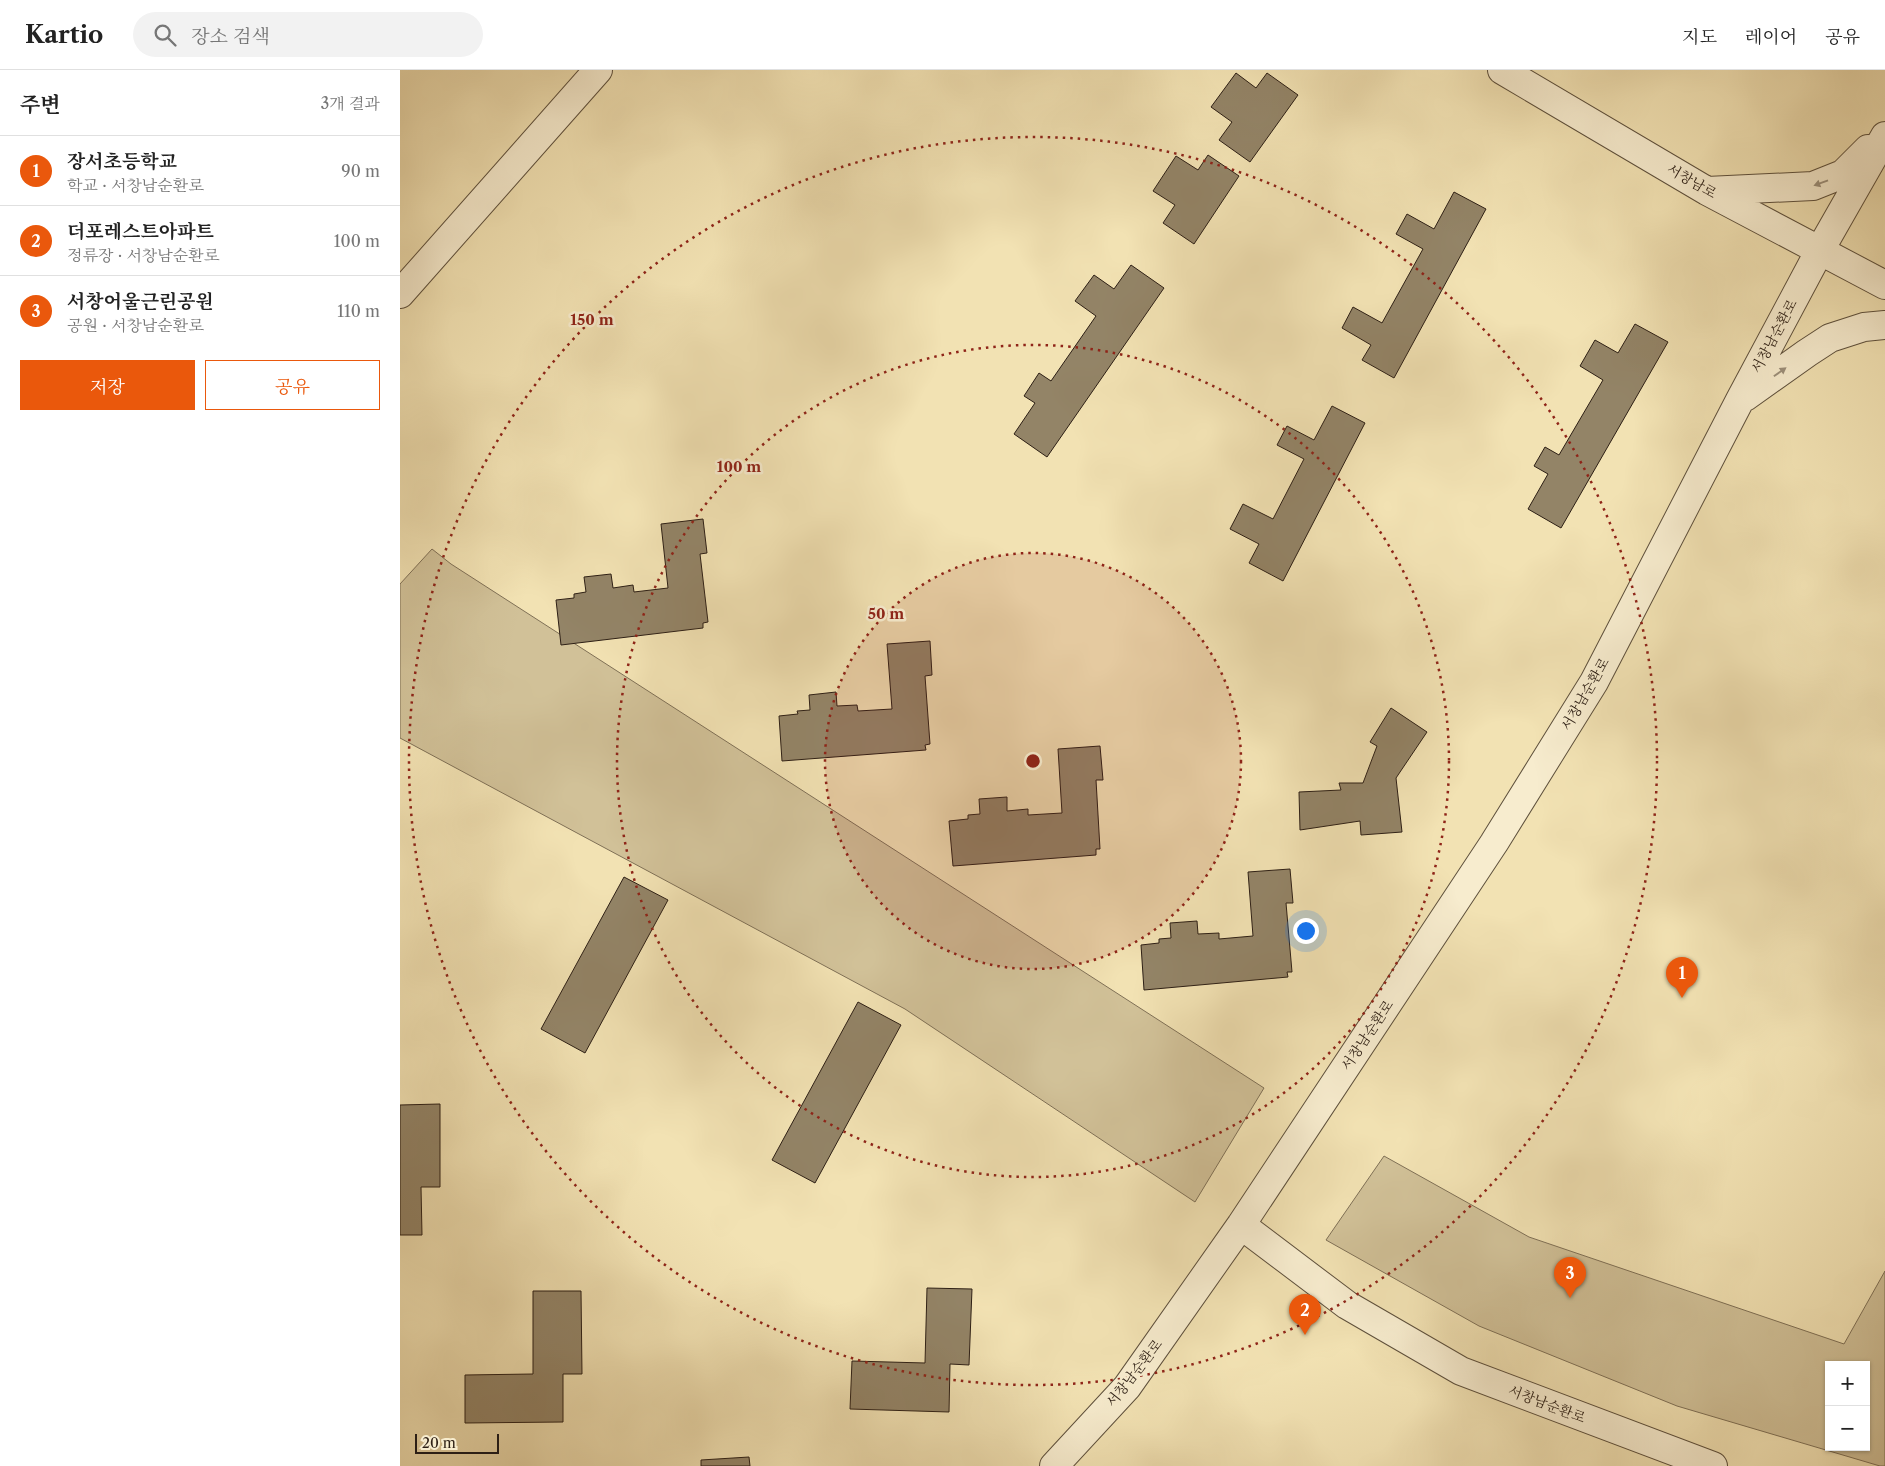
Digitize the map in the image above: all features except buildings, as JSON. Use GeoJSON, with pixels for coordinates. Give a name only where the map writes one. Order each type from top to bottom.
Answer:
{"type":"FeatureCollection","features":[{"type":"Feature","properties":{"kind":"street"},"geometry":{"type":"LineString","coordinates":[[400,294],[598,70]]}},
{"type":"Feature","properties":{"kind":"street","name":"서창남로"},"geometry":{"type":"LineString","coordinates":[[1502,70],[1707,191],[1885,285]]}},
{"type":"Feature","properties":{"kind":"street"},"geometry":{"type":"LineString","coordinates":[[1707,191],[1813,186],[1843,174],[1885,132]]}},
{"type":"Feature","properties":{"kind":"street","name":"서창남순환로"},"geometry":{"type":"LineString","coordinates":[[1054,1466],[1127,1387],[1241,1225],[1494,843],[1594,682],[1740,400],[1820,250],[1885,136]]}},
{"type":"Feature","properties":{"kind":"street"},"geometry":{"type":"LineString","coordinates":[[1740,400],[1830,338],[1864,328],[1885,326]]}},
{"type":"Feature","properties":{"kind":"street","name":"서창남순환로"},"geometry":{"type":"LineString","coordinates":[[1241,1225],[1347,1305],[1461,1370],[1713,1466]]}},
{"type":"Feature","properties":{"kind":"shaded area"},"geometry":{"type":"Polygon","coordinates":[[[432,549],[451,564],[1264,1088],[1195,1202],[905,1009],[400,738],[400,584],[432,549]]]}},
{"type":"Feature","properties":{"kind":"shaded area"},"geometry":{"type":"Polygon","coordinates":[[[1384,1156],[1529,1237],[1844,1344],[1885,1271],[1885,1466],[1829,1451],[1870,1451],[1870,1361],[1825,1361],[1825,1450],[1677,1406],[1479,1326],[1326,1240],[1384,1156]]]}},
{"type":"Feature","properties":{"kind":"place","name":"장서초등학교"},"geometry":{"type":"Point","coordinates":[1682,998]}},
{"type":"Feature","properties":{"kind":"place","name":"서창어울근린공원"},"geometry":{"type":"Point","coordinates":[1570,1298]}},
{"type":"Feature","properties":{"kind":"place","name":"더포레스트아파트"},"geometry":{"type":"Point","coordinates":[1305,1335]}}]}
